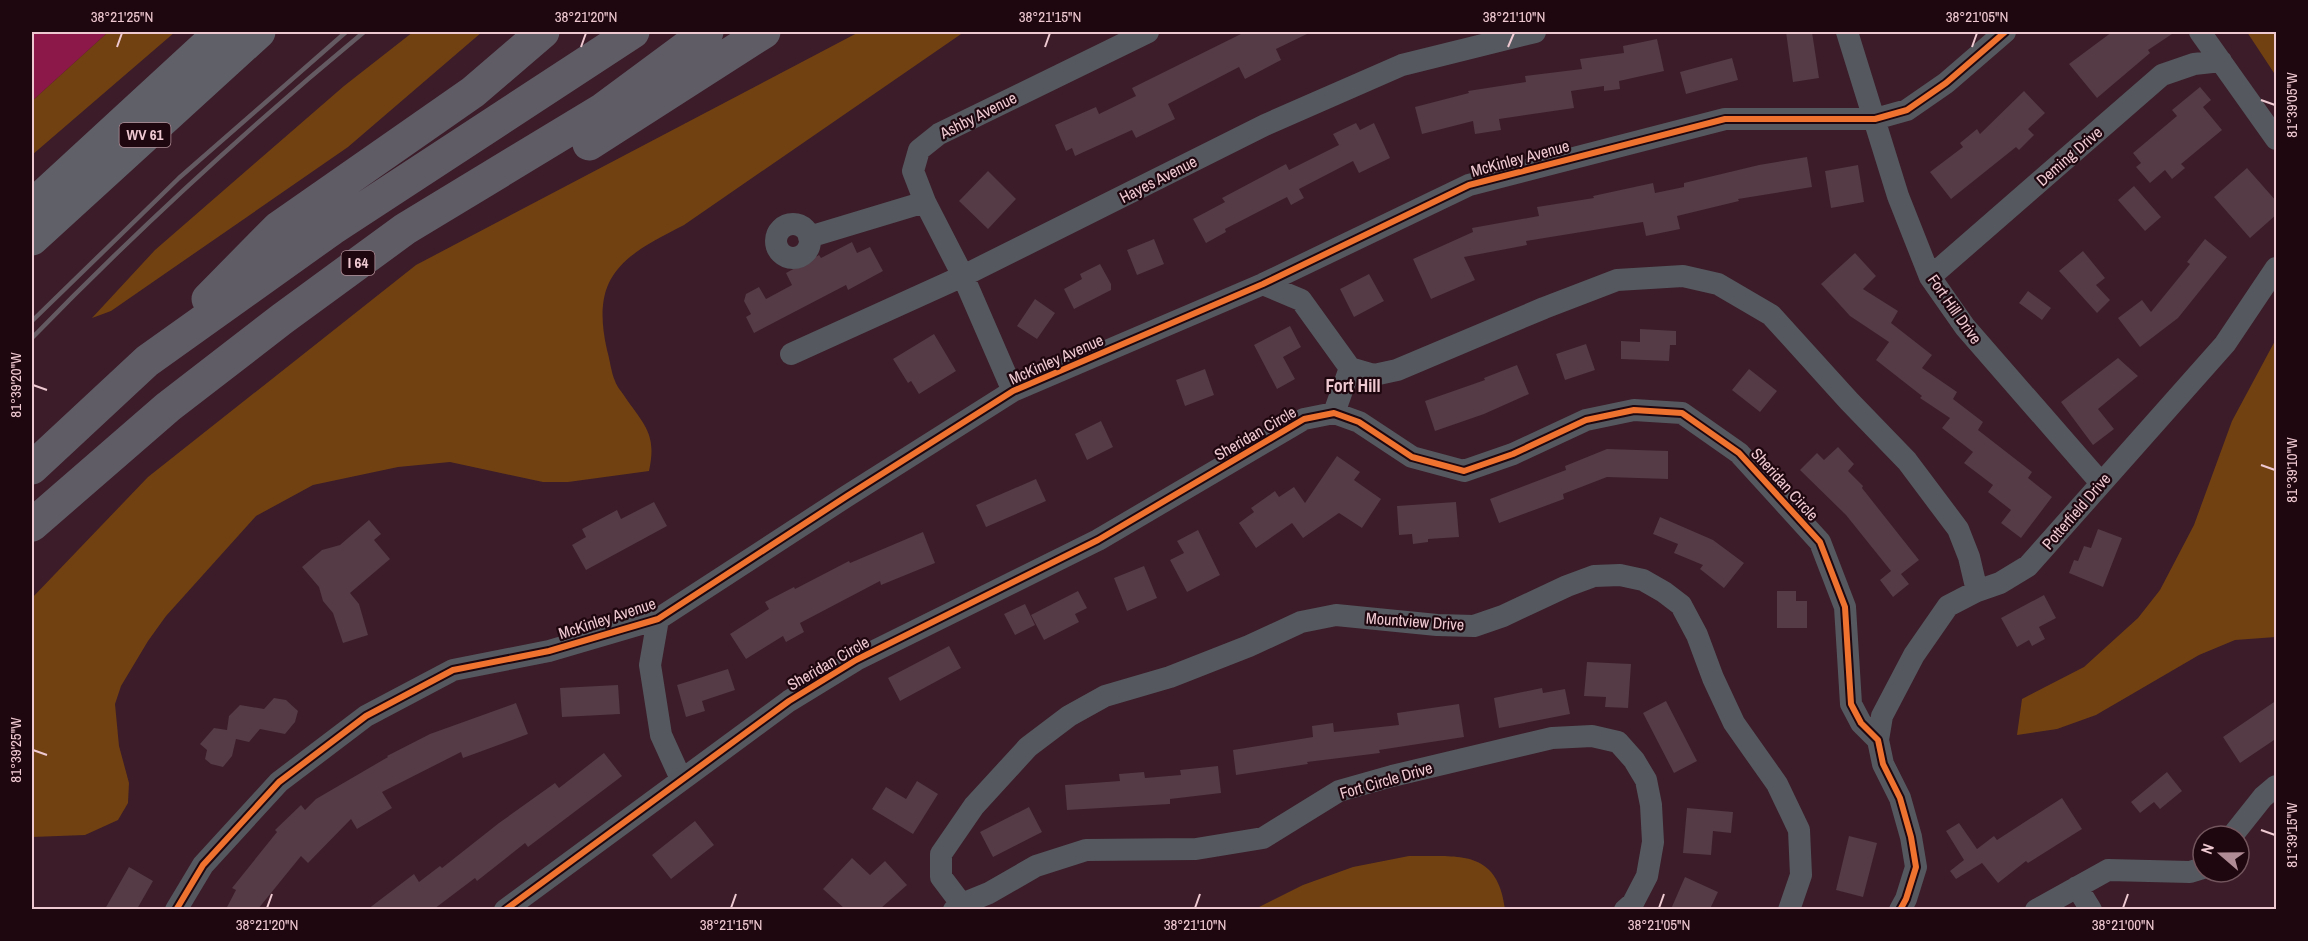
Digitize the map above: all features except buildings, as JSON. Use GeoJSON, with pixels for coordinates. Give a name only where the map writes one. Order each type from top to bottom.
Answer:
{"type":"FeatureCollection","features":[{"type":"Feature","properties":{"kind":"highway"},"geometry":{"type":"LineString","coordinates":[[147,361],[278,228],[473,92],[543,32]]}},
{"type":"Feature","properties":{"kind":"highway","name":"I 64"},"geometry":{"type":"LineString","coordinates":[[32,468],[147,361],[332,229],[633,32]]}},
{"type":"Feature","properties":{"kind":"highway","name":"I 64"},"geometry":{"type":"LineString","coordinates":[[32,525],[168,407],[282,319],[405,229],[603,109],[707,32]]}},
{"type":"Feature","properties":{"kind":"highway"},"geometry":{"type":"LineString","coordinates":[[405,229],[591,143],[764,32]]}},
{"type":"Feature","properties":{"kind":"main road","name":"WV 61"},"geometry":{"type":"LineString","coordinates":[[32,206],[221,32]]}},
{"type":"Feature","properties":{"kind":"main road","name":"WV 61"},"geometry":{"type":"LineString","coordinates":[[32,239],[260,32]]}},
{"type":"Feature","properties":{"kind":"street","name":"Ashby Avenue"},"geometry":{"type":"LineString","coordinates":[[1013,391],[963,276],[925,202],[913,171],[919,150],[939,134],[1148,32]]}},
{"type":"Feature","properties":{"kind":"street","name":"Hayes Avenue"},"geometry":{"type":"LineString","coordinates":[[791,354],[963,276],[1265,125],[1402,65],[1535,32]]}},
{"type":"Feature","properties":{"kind":"street","name":"Fort Hill Drive"},"geometry":{"type":"LineString","coordinates":[[1847,32],[1898,196],[1930,277],[1965,327],[2101,483]]}},
{"type":"Feature","properties":{"kind":"street","name":"McKinley Avenue"},"geometry":{"type":"LineString","coordinates":[[176,909],[203,865],[279,782],[366,716],[453,670],[549,651],[658,619],[1013,391],[1263,284],[1469,185],[1725,119],[1875,119],[1907,110],[1946,83],[2005,32]]}},
{"type":"Feature","properties":{"kind":"street"},"geometry":{"type":"LineString","coordinates":[[2200,32],[2277,139]]}},
{"type":"Feature","properties":{"kind":"street","name":"Deming Drive"},"geometry":{"type":"LineString","coordinates":[[1930,277],[2162,75],[2194,64],[2221,61]]}},
{"type":"Feature","properties":{"kind":"street"},"geometry":{"type":"LineString","coordinates":[[809,237],[925,202]]}},
{"type":"Feature","properties":{"kind":"street","name":"Potterfield Drive"},"geometry":{"type":"LineString","coordinates":[[1878,740],[1882,716],[1914,655],[1948,606],[1977,591],[2000,583],[2028,566],[2225,344],[2277,268]]}},
{"type":"Feature","properties":{"kind":"street"},"geometry":{"type":"LineString","coordinates":[[1263,284],[1301,300],[1350,368],[1374,375],[1397,370],[1617,280],[1683,276],[1718,284],[1771,315],[1907,461],[1958,529],[1969,557],[1977,591]]}},
{"type":"Feature","properties":{"kind":"street"},"geometry":{"type":"LineString","coordinates":[[1334,413],[1350,368]]}},
{"type":"Feature","properties":{"kind":"street","name":"Sheridan Circle"},"geometry":{"type":"LineString","coordinates":[[505,909],[789,700],[856,660],[1098,540],[1304,419],[1334,413],[1359,422],[1412,457],[1464,471],[1513,454],[1586,420],[1634,410],[1682,413],[1739,453],[1820,543],[1845,607],[1851,704],[1861,723],[1878,740],[1883,764],[1900,798],[1917,867],[1908,906]]}},
{"type":"Feature","properties":{"kind":"street","name":"Mountview Drive"},"geometry":{"type":"LineString","coordinates":[[961,908],[941,877],[941,854],[960,825],[974,806],[1028,747],[1069,717],[1105,696],[1170,677],[1249,646],[1301,622],[1336,615],[1437,625],[1474,626],[1503,616],[1594,576],[1620,575],[1643,580],[1681,605],[1697,635],[1713,678],[1734,723],[1777,784],[1799,830],[1801,875],[1789,909]]}},
{"type":"Feature","properties":{"kind":"street"},"geometry":{"type":"LineString","coordinates":[[658,619],[650,665],[661,735],[681,779]]}},
{"type":"Feature","properties":{"kind":"street","name":"Fort Circle Drive"},"geometry":{"type":"LineString","coordinates":[[961,908],[1036,866],[1086,850],[1196,849],[1263,838],[1339,791],[1552,738],[1592,736],[1618,742],[1634,760],[1646,780],[1651,805],[1653,842],[1647,876],[1633,903],[1625,909]]}},
{"type":"Feature","properties":{"kind":"street"},"geometry":{"type":"LineString","coordinates":[[2242,824],[2263,797],[2277,786]]}},
{"type":"Feature","properties":{"kind":"street"},"geometry":{"type":"LineString","coordinates":[[2036,909],[2108,870],[2191,872]]}},
{"type":"Feature","properties":{"kind":"street"},"geometry":{"type":"LineString","coordinates":[[2077,887],[2091,909]]}},
{"type":"Feature","properties":{"kind":"shaded area"},"geometry":{"type":"Polygon","coordinates":[[[32,32],[108,32],[32,101],[32,32]]]}},
{"type":"Feature","properties":{"kind":"shaded area"},"geometry":{"type":"Polygon","coordinates":[[[108,32],[175,32],[32,155],[32,101],[108,32]]]}},
{"type":"Feature","properties":{"kind":"shaded area"},"geometry":{"type":"Polygon","coordinates":[[[413,32],[482,32],[348,147],[111,311],[92,318],[155,250],[344,86],[413,32]]]}},
{"type":"Feature","properties":{"kind":"shaded area"},"geometry":{"type":"Polygon","coordinates":[[[859,32],[964,32],[684,225],[628,258],[616,271],[608,286],[603,303],[603,324],[612,374],[648,431],[651,448],[649,471],[568,482],[543,482],[450,462],[398,467],[313,485],[256,516],[166,616],[121,686],[115,704],[119,746],[129,783],[128,803],[118,820],[85,835],[32,837],[32,598],[148,477],[416,265],[859,32]]]}},
{"type":"Feature","properties":{"kind":"shaded area"},"geometry":{"type":"Polygon","coordinates":[[[2247,32],[2276,32],[2276,76],[2247,32]]]}},
{"type":"Feature","properties":{"kind":"shaded area"},"geometry":{"type":"Polygon","coordinates":[[[2276,339],[2276,637],[2235,640],[2199,655],[2096,715],[2057,729],[2017,735],[2022,699],[2084,667],[2138,618],[2160,590],[2194,525],[2232,421],[2276,339]]]}},
{"type":"Feature","properties":{"kind":"shaded area"},"geometry":{"type":"Polygon","coordinates":[[[1409,856],[1459,857],[1484,866],[1494,875],[1501,889],[1505,909],[1255,909],[1303,885],[1353,867],[1409,856]]]}},
{"type":"Feature","properties":{"kind":"railway"},"geometry":{"type":"LineString","coordinates":[[32,321],[179,178],[346,32]]}},
{"type":"Feature","properties":{"kind":"railway"},"geometry":{"type":"LineString","coordinates":[[32,338],[194,180],[364,32]]}},
{"type":"Feature","properties":{"kind":"cycle path"},"geometry":{"type":"LineString","coordinates":[[176,910],[203,865],[279,782],[366,716],[453,670],[549,651],[658,619],[1013,391],[1263,284],[1469,185],[1725,119],[1875,119],[1907,110],[1946,83],[2005,32]]}},
{"type":"Feature","properties":{"kind":"cycle path"},"geometry":{"type":"LineString","coordinates":[[505,910],[789,701],[856,660],[1098,540],[1304,419],[1334,413],[1359,422],[1412,457],[1464,471],[1513,454],[1586,420],[1634,410],[1682,413],[1739,453],[1820,542],[1845,607],[1851,704],[1861,723],[1878,740],[1883,764],[1900,798],[1911,837],[1916,867],[1900,910]]}},
{"type":"Feature","properties":{"kind":"district","name":"Fort Hill"},"geometry":{"type":"Point","coordinates":[1353,386]}}]}
